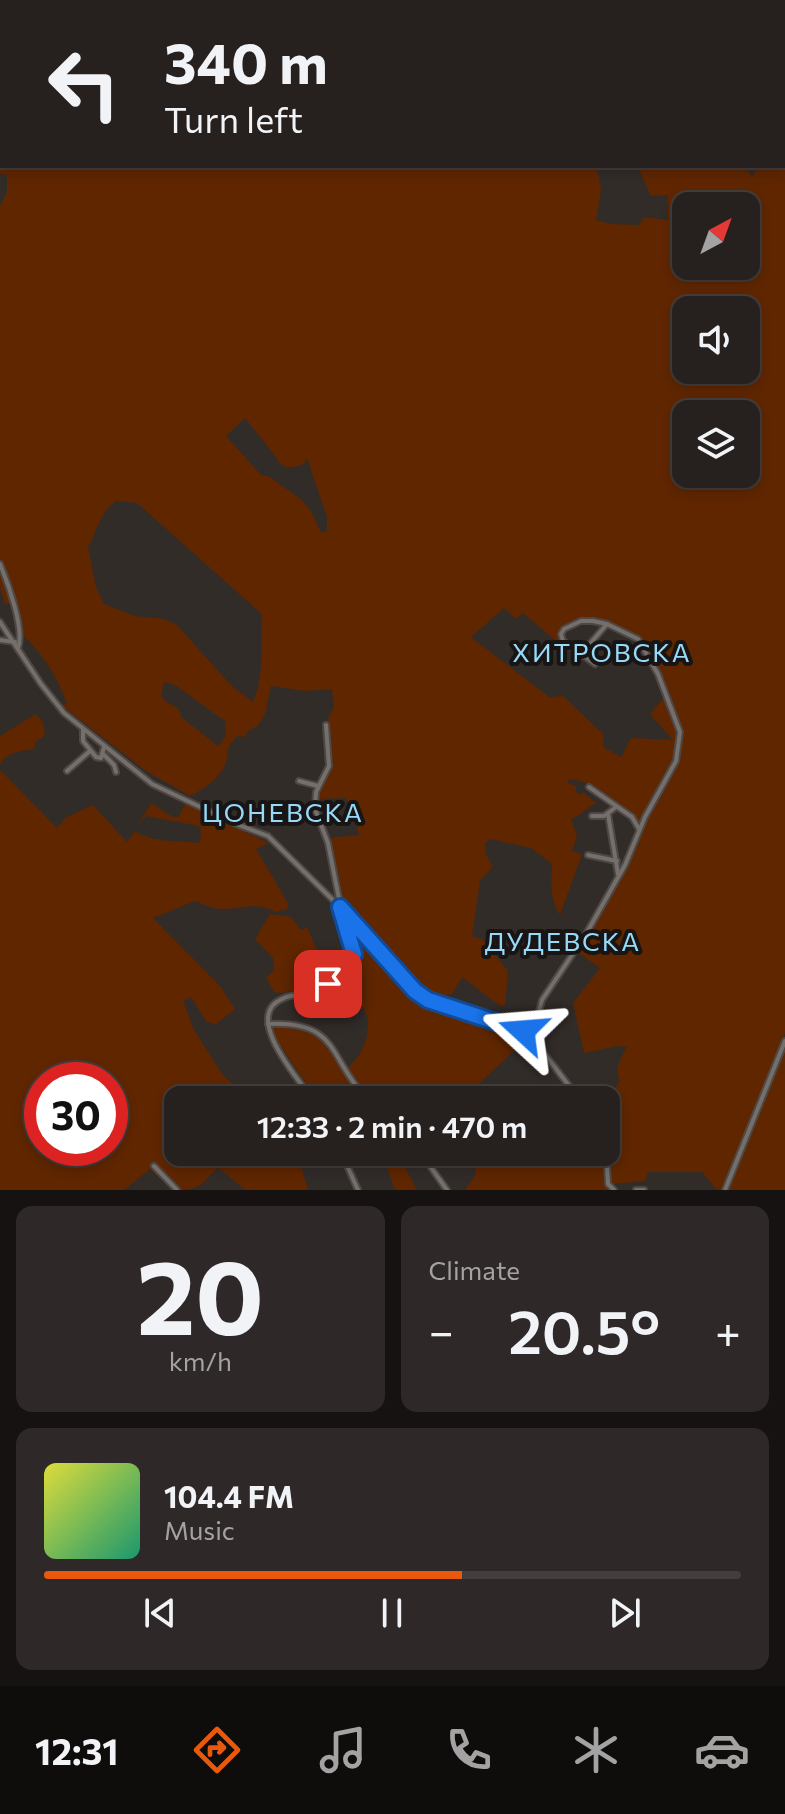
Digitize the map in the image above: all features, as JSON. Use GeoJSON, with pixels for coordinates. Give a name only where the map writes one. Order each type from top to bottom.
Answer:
{"type":"FeatureCollection","features":[{"type":"Feature","properties":{"kind":"street"},"geometry":{"type":"LineString","coordinates":[[0,564],[18,622],[21,639],[16,645]]}},
{"type":"Feature","properties":{"kind":"street"},"geometry":{"type":"LineString","coordinates":[[530,1035],[542,1000],[586,934],[618,877],[676,761],[680,732],[658,674],[638,639],[607,624],[581,621],[564,629],[561,634],[563,641],[595,664]]}},
{"type":"Feature","properties":{"kind":"street"},"geometry":{"type":"LineString","coordinates":[[0,622],[52,700],[83,730],[163,790],[268,836],[340,907],[415,991],[428,1000],[530,1035],[569,1086]]}},
{"type":"Feature","properties":{"kind":"street"},"geometry":{"type":"LineString","coordinates":[[579,653],[607,624]]}},
{"type":"Feature","properties":{"kind":"street"},"geometry":{"type":"LineString","coordinates":[[0,640],[16,645]]}},
{"type":"Feature","properties":{"kind":"street"},"geometry":{"type":"LineString","coordinates":[[303,1086],[274,1043],[268,1012],[285,997],[322,988],[353,957],[354,951],[340,907],[328,843],[315,809],[318,786],[329,766],[326,725]]}},
{"type":"Feature","properties":{"kind":"street"},"geometry":{"type":"LineString","coordinates":[[83,730],[83,741],[98,758],[101,758],[104,746]]}},
{"type":"Feature","properties":{"kind":"street"},"geometry":{"type":"LineString","coordinates":[[67,771],[90,751]]}},
{"type":"Feature","properties":{"kind":"street"},"geometry":{"type":"LineString","coordinates":[[103,754],[114,765],[116,772]]}},
{"type":"Feature","properties":{"kind":"street"},"geometry":{"type":"LineString","coordinates":[[299,781],[318,786]]}},
{"type":"Feature","properties":{"kind":"street"},"geometry":{"type":"LineString","coordinates":[[589,787],[632,817],[639,831]]}},
{"type":"Feature","properties":{"kind":"street"},"geometry":{"type":"LineString","coordinates":[[592,816],[608,814],[616,807]]}},
{"type":"Feature","properties":{"kind":"street"},"geometry":{"type":"LineString","coordinates":[[608,814],[618,877]]}},
{"type":"Feature","properties":{"kind":"street"},"geometry":{"type":"LineString","coordinates":[[588,855],[617,861]]}},
{"type":"Feature","properties":{"kind":"street"},"geometry":{"type":"LineString","coordinates":[[268,1024],[299,1025],[322,1034],[358,1086]]}},
{"type":"Feature","properties":{"kind":"street"},"geometry":{"type":"LineString","coordinates":[[725,1190],[785,1041]]}},
{"type":"Feature","properties":{"kind":"street"},"geometry":{"type":"LineString","coordinates":[[154,1166],[177,1190]]}},
{"type":"Feature","properties":{"kind":"street"},"geometry":{"type":"LineString","coordinates":[[347,1166],[358,1190]]}},
{"type":"Feature","properties":{"kind":"street"},"geometry":{"type":"LineString","coordinates":[[430,1166],[447,1190]]}},
{"type":"Feature","properties":{"kind":"street"},"geometry":{"type":"LineString","coordinates":[[607,1166],[608,1184],[614,1190]]}},
{"type":"Feature","properties":{"kind":"street"},"geometry":{"type":"LineString","coordinates":[[636,1190],[644,1190]]}},
{"type":"Feature","properties":{"kind":"shaded area"},"geometry":{"type":"Polygon","coordinates":[[[0,168],[597,168],[601,190],[596,220],[639,225],[644,217],[668,220],[668,195],[651,196],[638,168],[745,168],[753,177],[756,168],[785,168],[785,1033],[723,1190],[717,1190],[702,1172],[648,1172],[645,1181],[613,1184],[609,1166],[620,1166],[618,1067],[627,1047],[584,1053],[573,1003],[600,968],[576,951],[622,871],[662,782],[639,826],[594,788],[569,779],[568,783],[577,787],[575,790],[580,795],[583,792],[596,803],[571,819],[577,836],[572,851],[582,854],[560,915],[553,897],[552,864],[531,848],[490,839],[485,843],[486,855],[493,866],[480,881],[472,936],[482,939],[508,971],[505,1005],[499,1005],[462,977],[452,994],[437,997],[426,992],[341,903],[327,838],[359,835],[353,809],[345,798],[317,799],[330,762],[327,726],[334,708],[332,689],[305,691],[271,686],[265,714],[257,727],[250,729],[244,737],[237,736],[229,746],[225,765],[218,776],[190,796],[146,771],[61,705],[67,704],[53,673],[18,630],[15,602],[9,598],[10,603],[5,604],[0,587],[0,206],[7,192],[7,175],[0,174],[0,168]],[[245,418],[226,436],[262,476],[271,478],[300,499],[309,508],[320,531],[327,532],[327,517],[307,458],[304,464],[287,467],[281,464],[245,418]],[[116,501],[99,522],[88,547],[96,588],[104,604],[135,616],[165,619],[177,625],[231,685],[253,702],[261,669],[262,614],[137,503],[116,501]],[[504,608],[471,637],[549,697],[563,696],[604,735],[603,747],[621,757],[631,738],[673,740],[650,714],[665,696],[648,654],[634,637],[599,622],[575,623],[560,638],[570,653],[523,613],[516,619],[504,608]],[[164,682],[161,696],[165,701],[179,709],[181,717],[218,746],[226,736],[225,721],[175,685],[164,682]]]}},
{"type":"Feature","properties":{"kind":"shaded area"},"geometry":{"type":"Polygon","coordinates":[[[36,714],[43,723],[45,735],[36,742],[34,749],[10,755],[0,765],[0,736],[36,714]]]}},
{"type":"Feature","properties":{"kind":"shaded area"},"geometry":{"type":"Polygon","coordinates":[[[0,770],[57,828],[65,818],[93,805],[127,842],[135,831],[156,839],[199,843],[200,826],[146,816],[137,827],[151,803],[178,817],[186,803],[269,843],[256,849],[288,903],[287,909],[276,912],[255,906],[219,909],[195,901],[153,918],[220,986],[235,1009],[215,1025],[206,1021],[191,997],[183,1001],[194,1030],[222,1074],[234,1086],[164,1086],[164,1166],[301,1166],[308,1190],[245,1190],[218,1167],[200,1185],[190,1189],[174,1190],[150,1169],[124,1190],[0,1190],[0,770]]]}},
{"type":"Feature","properties":{"kind":"shaded area"},"geometry":{"type":"Polygon","coordinates":[[[270,914],[291,917],[301,930],[307,927],[317,950],[308,954],[306,970],[311,981],[319,985],[274,992],[266,978],[274,970],[273,958],[255,939],[270,914]]]}},
{"type":"Feature","properties":{"kind":"shaded area"},"geometry":{"type":"Polygon","coordinates":[[[347,920],[414,993],[526,1039],[477,1086],[308,1086],[276,1039],[271,1022],[309,1027],[318,1032],[332,1045],[346,1069],[357,1058],[365,1043],[368,1027],[365,1011],[354,994],[346,970],[353,957],[352,934],[347,920]]]}},
{"type":"Feature","properties":{"kind":"shaded area"},"geometry":{"type":"Polygon","coordinates":[[[785,1046],[785,1190],[728,1190],[750,1129],[785,1046]]]}},
{"type":"Feature","properties":{"kind":"shaded area"},"geometry":{"type":"Polygon","coordinates":[[[387,1166],[404,1166],[417,1190],[395,1190],[387,1166]]]}},
{"type":"Feature","properties":{"kind":"shaded area"},"geometry":{"type":"Polygon","coordinates":[[[474,1166],[603,1166],[608,1190],[465,1190],[476,1174],[474,1166]]]}},
{"type":"Feature","properties":{"kind":"district","name":"ХИТРОВСКА"},"geometry":{"type":"Point","coordinates":[602,653]}},
{"type":"Feature","properties":{"kind":"district","name":"ЦОНЕВСКА"},"geometry":{"type":"Point","coordinates":[283,813]}},
{"type":"Feature","properties":{"kind":"district","name":"ДУДЕВСКА"},"geometry":{"type":"Point","coordinates":[563,942]}},
{"type":"Feature","properties":{"kind":"route"},"geometry":{"type":"LineString","coordinates":[[328,984],[354,954],[340,907],[415,991],[428,1000],[523,1031]]}}]}
